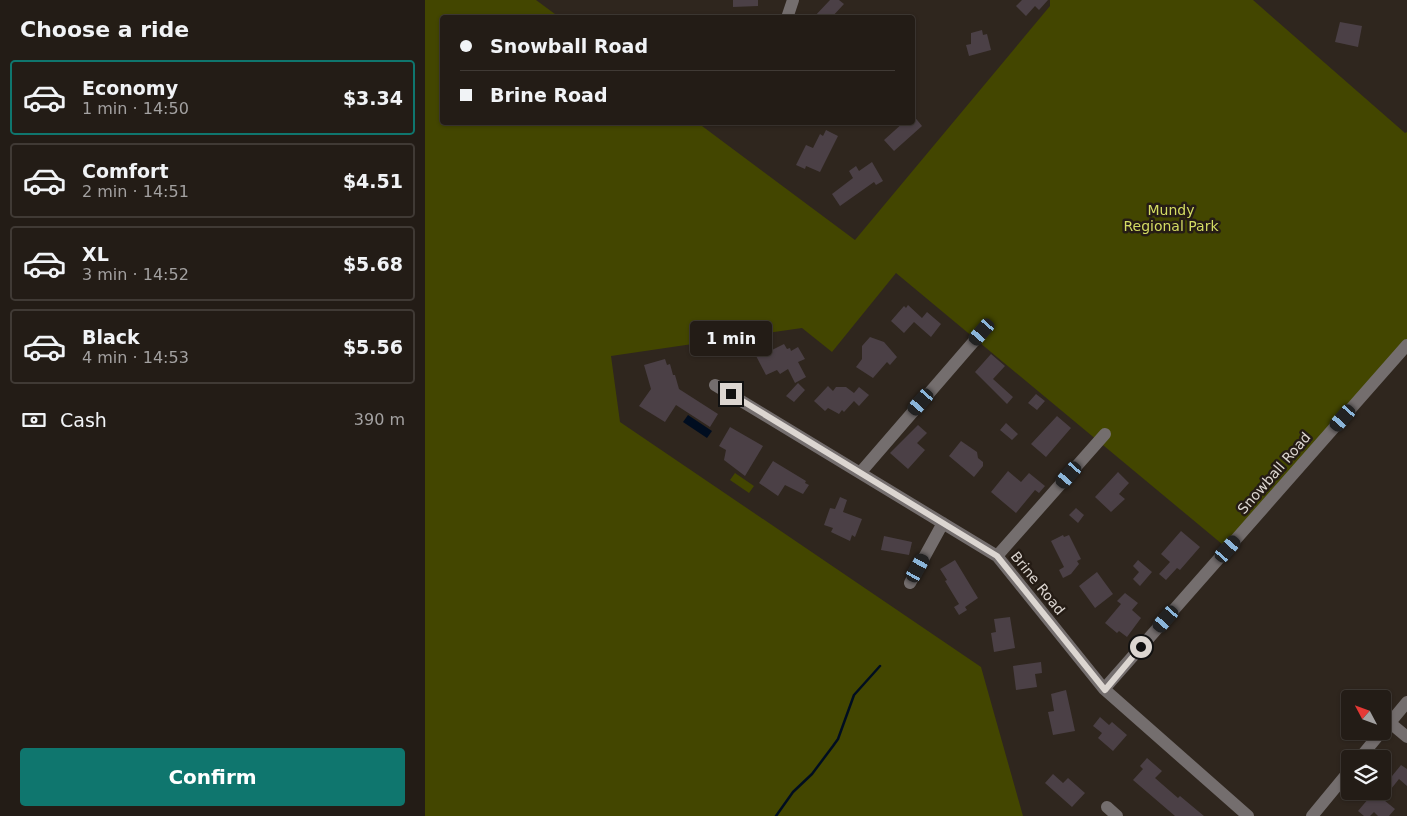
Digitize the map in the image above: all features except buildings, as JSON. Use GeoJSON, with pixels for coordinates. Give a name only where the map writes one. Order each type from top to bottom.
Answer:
{"type":"FeatureCollection","features":[{"type":"Feature","properties":{"kind":"street"},"geometry":{"type":"LineString","coordinates":[[788,15],[793,0]]}},
{"type":"Feature","properties":{"kind":"street"},"geometry":{"type":"LineString","coordinates":[[860,473],[982,332]]}},
{"type":"Feature","properties":{"kind":"street","name":"Snowball Road"},"geometry":{"type":"LineString","coordinates":[[1105,690],[1407,345]]}},
{"type":"Feature","properties":{"kind":"street","name":"Brine Road"},"geometry":{"type":"LineString","coordinates":[[715,384],[997,556],[1105,690],[1248,816]]}},
{"type":"Feature","properties":{"kind":"street"},"geometry":{"type":"LineString","coordinates":[[997,556],[1105,434]]}},
{"type":"Feature","properties":{"kind":"street"},"geometry":{"type":"LineString","coordinates":[[910,583],[943,523]]}},
{"type":"Feature","properties":{"kind":"street"},"geometry":{"type":"LineString","coordinates":[[1391,721],[1407,702]]}},
{"type":"Feature","properties":{"kind":"street"},"geometry":{"type":"LineString","coordinates":[[1391,730],[1407,737]]}},
{"type":"Feature","properties":{"kind":"street"},"geometry":{"type":"LineString","coordinates":[[1367,750],[1375,740]]}},
{"type":"Feature","properties":{"kind":"street"},"geometry":{"type":"LineString","coordinates":[[1320,813],[1341,783]]}},
{"type":"Feature","properties":{"kind":"green space","name":"Mundy Regional Park"},"geometry":{"type":"Polygon","coordinates":[[[425,0],[536,0],[556,15],[440,15],[440,125],[701,125],[855,240],[1050,6],[1050,0],[1253,0],[1405,133],[1407,132],[1407,345],[1228,549],[896,273],[832,352],[802,328],[611,356],[620,422],[981,667],[1023,816],[425,816],[425,0]]]}},
{"type":"Feature","properties":{"kind":"green space"},"geometry":{"type":"Polygon","coordinates":[[[735,473],[754,486],[749,493],[730,480],[735,473]]]}},
{"type":"Feature","properties":{"kind":"water"},"geometry":{"type":"Polygon","coordinates":[[[688,415],[712,431],[707,438],[683,422],[688,415]]]}},
{"type":"Feature","properties":{"kind":"waterway"},"geometry":{"type":"LineString","coordinates":[[776,816],[793,792],[812,774],[838,739],[854,695],[880,666]]}},
{"type":"Feature","properties":{"kind":"route"},"geometry":{"type":"LineString","coordinates":[[731,394],[997,556],[1105,690],[1141,647]]}}]}
